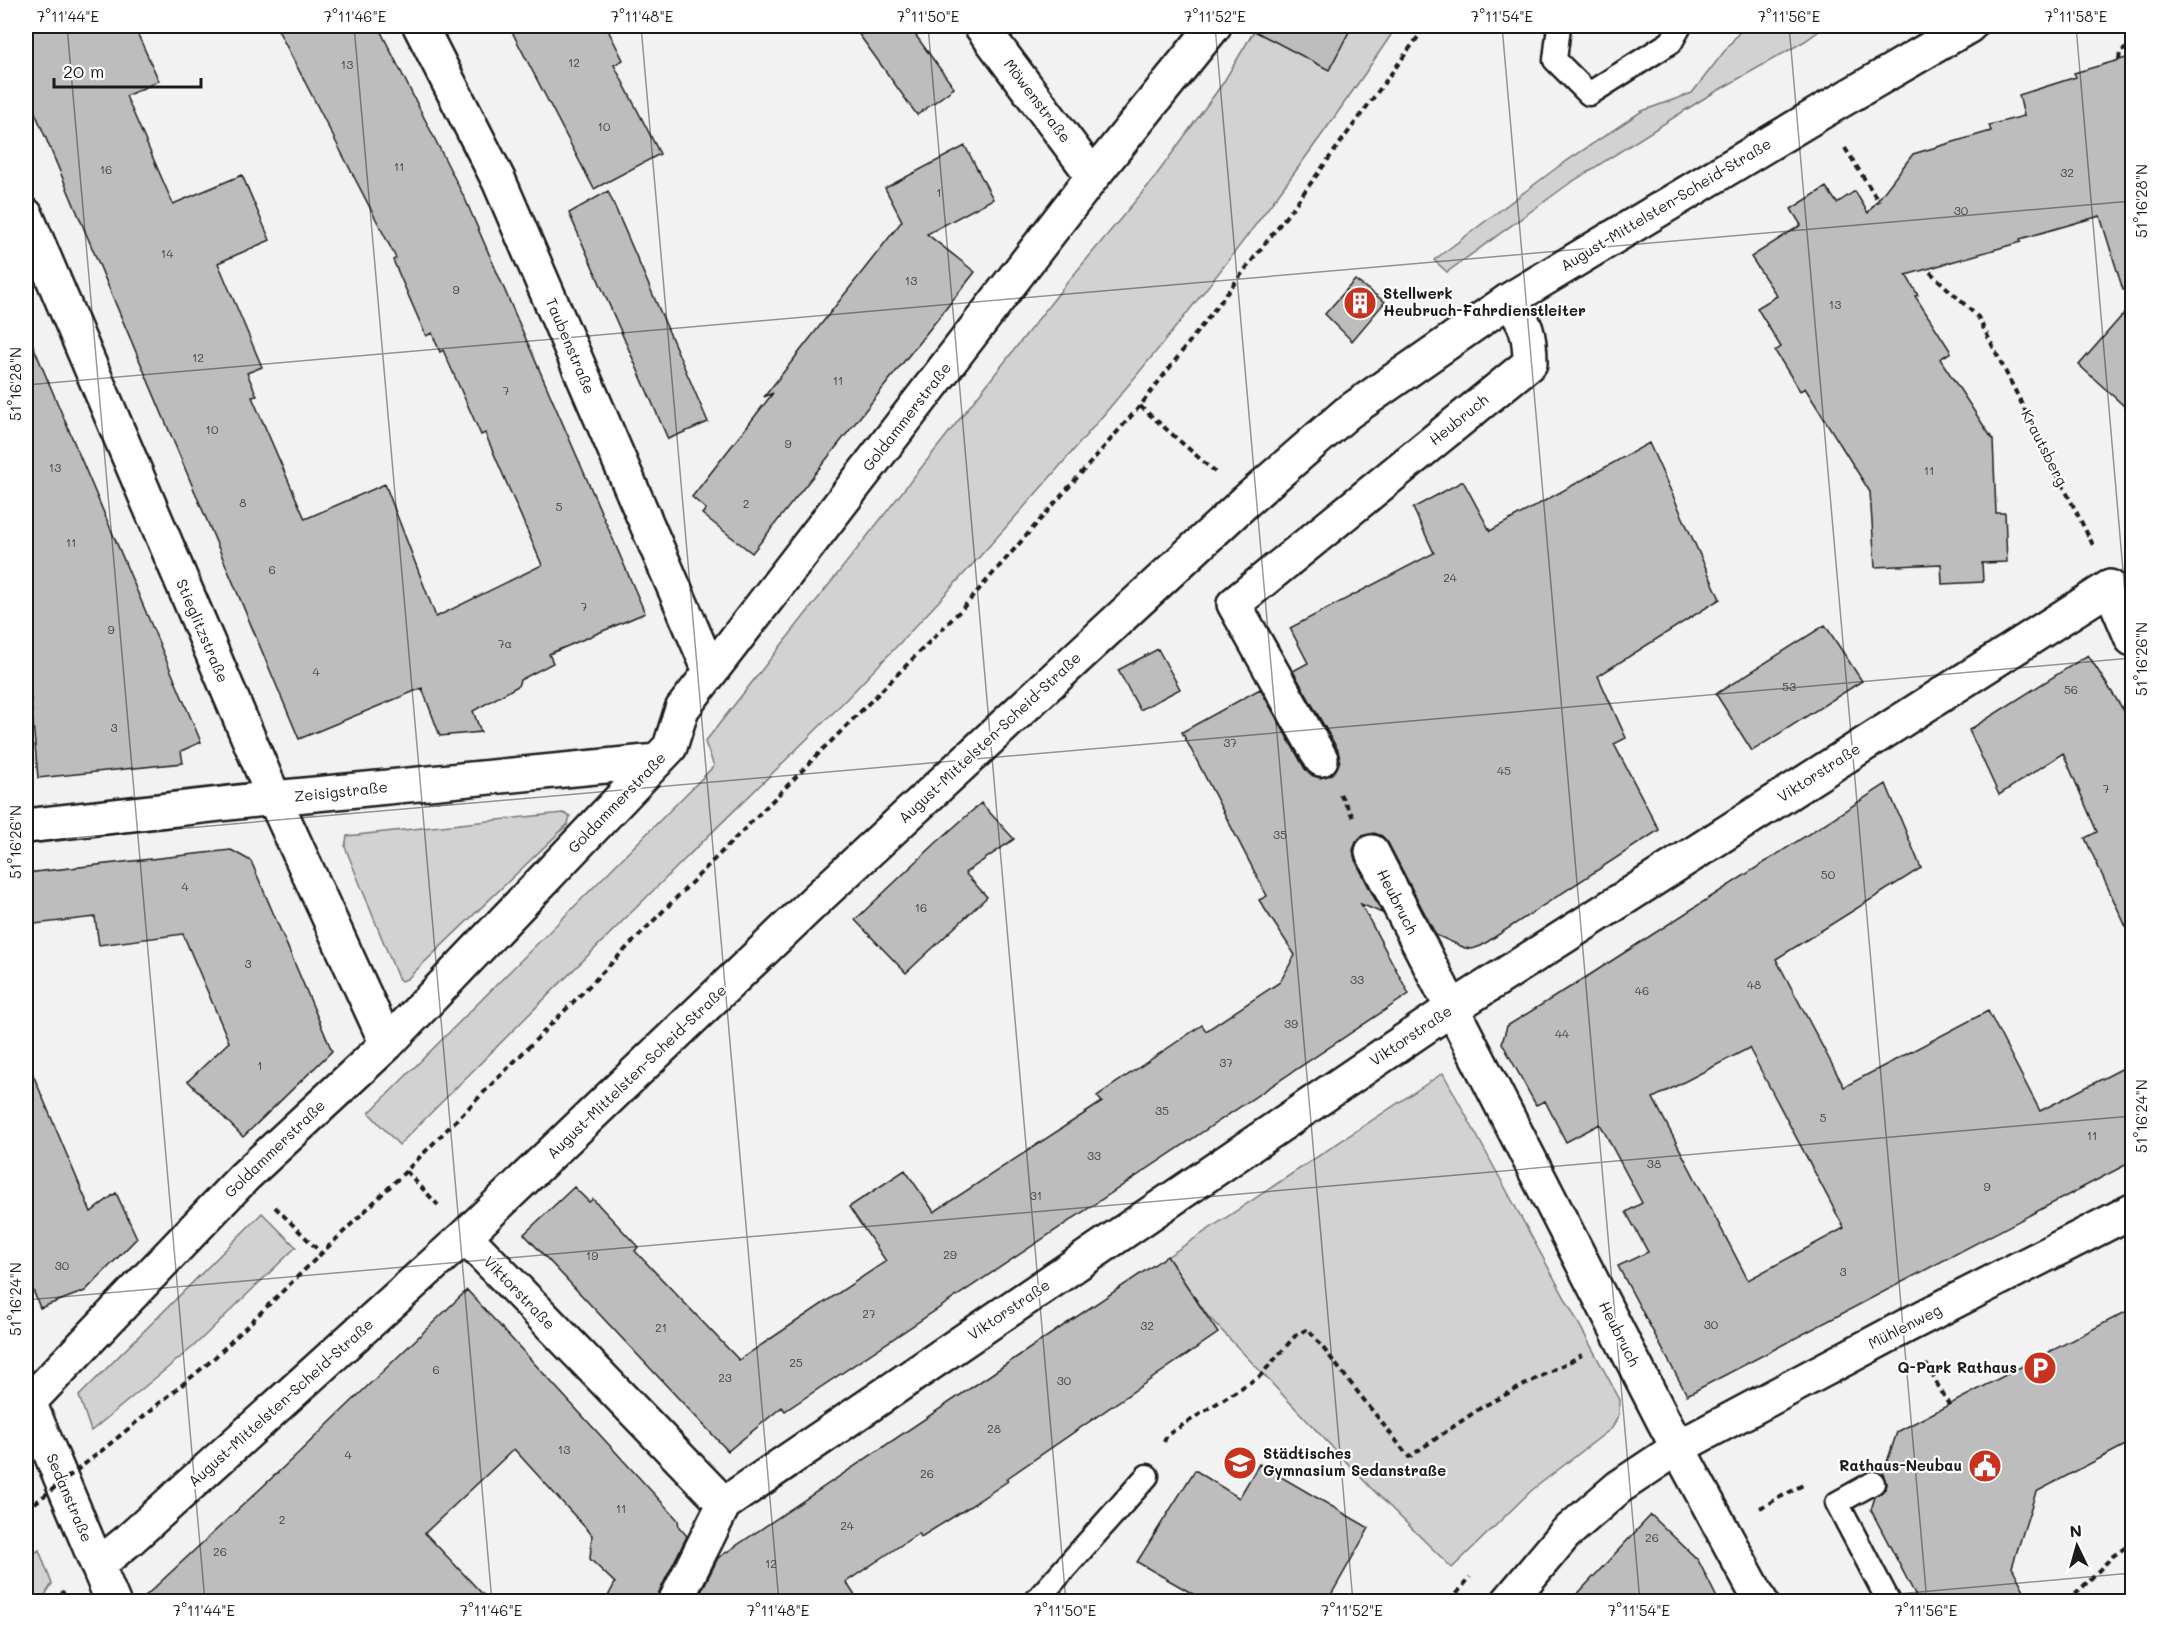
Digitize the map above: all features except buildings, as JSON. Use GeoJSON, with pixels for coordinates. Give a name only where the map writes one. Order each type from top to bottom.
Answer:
{"type":"FeatureCollection","features":[{"type":"Feature","properties":{"kind":"street","name":"Taubenstraße"},"geometry":{"type":"LineString","coordinates":[[420,26],[499,181],[710,671]]}},
{"type":"Feature","properties":{"kind":"street","name":"Möwenstraße"},"geometry":{"type":"LineString","coordinates":[[981,26],[1093,176]]}},
{"type":"Feature","properties":{"kind":"street","name":"Goldammerstraße"},"geometry":{"type":"LineString","coordinates":[[27,1398],[244,1176],[387,1044],[670,747],[682,709],[710,671],[1093,176],[1214,26]]}},
{"type":"Feature","properties":{"kind":"street","name":"August-Mittelsten-Scheid-Straße"},"geometry":{"type":"LineString","coordinates":[[98,1565],[129,1540],[465,1236],[818,898],[1246,501],[1347,413],[1509,300],[1969,26]]}},
{"type":"Feature","properties":{"kind":"street","name":"Stieglitzstraße"},"geometry":{"type":"LineString","coordinates":[[26,214],[274,798],[387,1044]]}},
{"type":"Feature","properties":{"kind":"street","name":"Heubruch"},"geometry":{"type":"LineString","coordinates":[[1322,759],[1234,604],[1530,363],[1530,341],[1523,320],[1509,300]]}},
{"type":"Feature","properties":{"kind":"street"},"geometry":{"type":"LineString","coordinates":[[2110,588],[2133,639]]}},
{"type":"Feature","properties":{"kind":"street","name":"Viktorstraße"},"geometry":{"type":"LineString","coordinates":[[675,1602],[724,1504],[1451,1009],[2110,588]]}},
{"type":"Feature","properties":{"kind":"street","name":"Zeisigstraße"},"geometry":{"type":"LineString","coordinates":[[26,826],[274,798],[657,761]]}},
{"type":"Feature","properties":{"kind":"street","name":"Heubruch"},"geometry":{"type":"LineString","coordinates":[[1372,852],[1620,1335],[1761,1602]]}},
{"type":"Feature","properties":{"kind":"street","name":"Mühlenweg"},"geometry":{"type":"LineString","coordinates":[[1508,1602],[1565,1534],[1619,1487],[1679,1447],[1906,1326],[2133,1211]]}},
{"type":"Feature","properties":{"kind":"street","name":"Viktorstraße"},"geometry":{"type":"LineString","coordinates":[[465,1236],[724,1504]]}},
{"type":"Feature","properties":{"kind":"street","name":"Sedanstraße"},"geometry":{"type":"LineString","coordinates":[[27,1398],[113,1602]]}},
{"type":"Feature","properties":{"kind":"lane"},"geometry":{"type":"LineString","coordinates":[[1559,26],[1555,60],[1589,94],[1671,42],[1680,26]]}},
{"type":"Feature","properties":{"kind":"lane"},"geometry":{"type":"LineString","coordinates":[[1035,1602],[1147,1476]]}},
{"type":"Feature","properties":{"kind":"lane"},"geometry":{"type":"LineString","coordinates":[[1873,1483],[1838,1503],[1889,1602]]}},
{"type":"Feature","properties":{"kind":"path"},"geometry":{"type":"LineString","coordinates":[[26,1510],[211,1360],[406,1171],[961,610],[1140,406],[1294,206],[1426,26]]}},
{"type":"Feature","properties":{"kind":"path"},"geometry":{"type":"LineString","coordinates":[[2119,60],[2120,52],[2133,45]]}},
{"type":"Feature","properties":{"kind":"path"},"geometry":{"type":"LineString","coordinates":[[1823,111],[1879,202]]}},
{"type":"Feature","properties":{"kind":"path","name":"Krautsberg"},"geometry":{"type":"LineString","coordinates":[[1930,272],[1978,317],[2097,553],[2110,588]]}},
{"type":"Feature","properties":{"kind":"path"},"geometry":{"type":"LineString","coordinates":[[1140,406],[1246,501]]}},
{"type":"Feature","properties":{"kind":"path","name":"Heubruch"},"geometry":{"type":"LineString","coordinates":[[1322,759],[1372,852]]}},
{"type":"Feature","properties":{"kind":"path"},"geometry":{"type":"LineString","coordinates":[[244,1176],[321,1253]]}},
{"type":"Feature","properties":{"kind":"path"},"geometry":{"type":"LineString","coordinates":[[1147,1476],[1167,1435],[1260,1376],[1296,1335],[1308,1329],[1409,1457],[1482,1407],[1620,1335]]}},
{"type":"Feature","properties":{"kind":"path"},"geometry":{"type":"LineString","coordinates":[[1932,1376],[1949,1404]]}},
{"type":"Feature","properties":{"kind":"path"},"geometry":{"type":"LineString","coordinates":[[1722,1528],[1823,1475],[1838,1503]]}},
{"type":"Feature","properties":{"kind":"path"},"geometry":{"type":"LineString","coordinates":[[2068,1602],[2113,1556],[2133,1543]]}},
{"type":"Feature","properties":{"kind":"shaded area"},"geometry":{"type":"Polygon","coordinates":[[[1257,26],[1397,26],[1337,114],[1210,284],[1143,368],[1004,530],[794,752],[399,1145],[369,1113],[714,766],[705,742],[1066,284],[1152,181],[1223,83],[1257,26]]]}},
{"type":"Feature","properties":{"kind":"shaded area"},"geometry":{"type":"Polygon","coordinates":[[[1744,26],[1826,26],[1805,41],[1703,99],[1570,183],[1447,272],[1434,260],[1559,166],[1642,111],[1692,93],[1744,26]]]}},
{"type":"Feature","properties":{"kind":"shaded area"},"geometry":{"type":"Polygon","coordinates":[[[563,813],[570,816],[568,824],[407,979],[401,981],[345,847],[347,836],[563,813]]]}},
{"type":"Feature","properties":{"kind":"shaded area"},"geometry":{"type":"Polygon","coordinates":[[[1443,1073],[1620,1400],[1619,1414],[1612,1428],[1532,1490],[1452,1568],[1370,1487],[1207,1315],[1167,1257],[1443,1073]]]}},
{"type":"Feature","properties":{"kind":"shaded area"},"geometry":{"type":"Polygon","coordinates":[[[262,1213],[296,1247],[194,1346],[91,1431],[79,1396],[262,1213]]]}},
{"type":"Feature","properties":{"kind":"shaded area"},"geometry":{"type":"Polygon","coordinates":[[[39,1550],[52,1584],[41,1601],[26,1601],[26,1559],[39,1550]]]}},
{"type":"Feature","properties":{"kind":"place","name":"Stellwerk Heubruch-Fahrdienstleiter"},"geometry":{"type":"Point","coordinates":[1360,303]}},
{"type":"Feature","properties":{"kind":"place","name":"Q-Park Rathaus"},"geometry":{"type":"Point","coordinates":[2040,1368]}},
{"type":"Feature","properties":{"kind":"place","name":"Städtisches Gymnasium Sedanstraße"},"geometry":{"type":"Point","coordinates":[1240,1463]}},
{"type":"Feature","properties":{"kind":"place","name":"Rathaus-Neubau"},"geometry":{"type":"Point","coordinates":[1985,1466]}}]}
